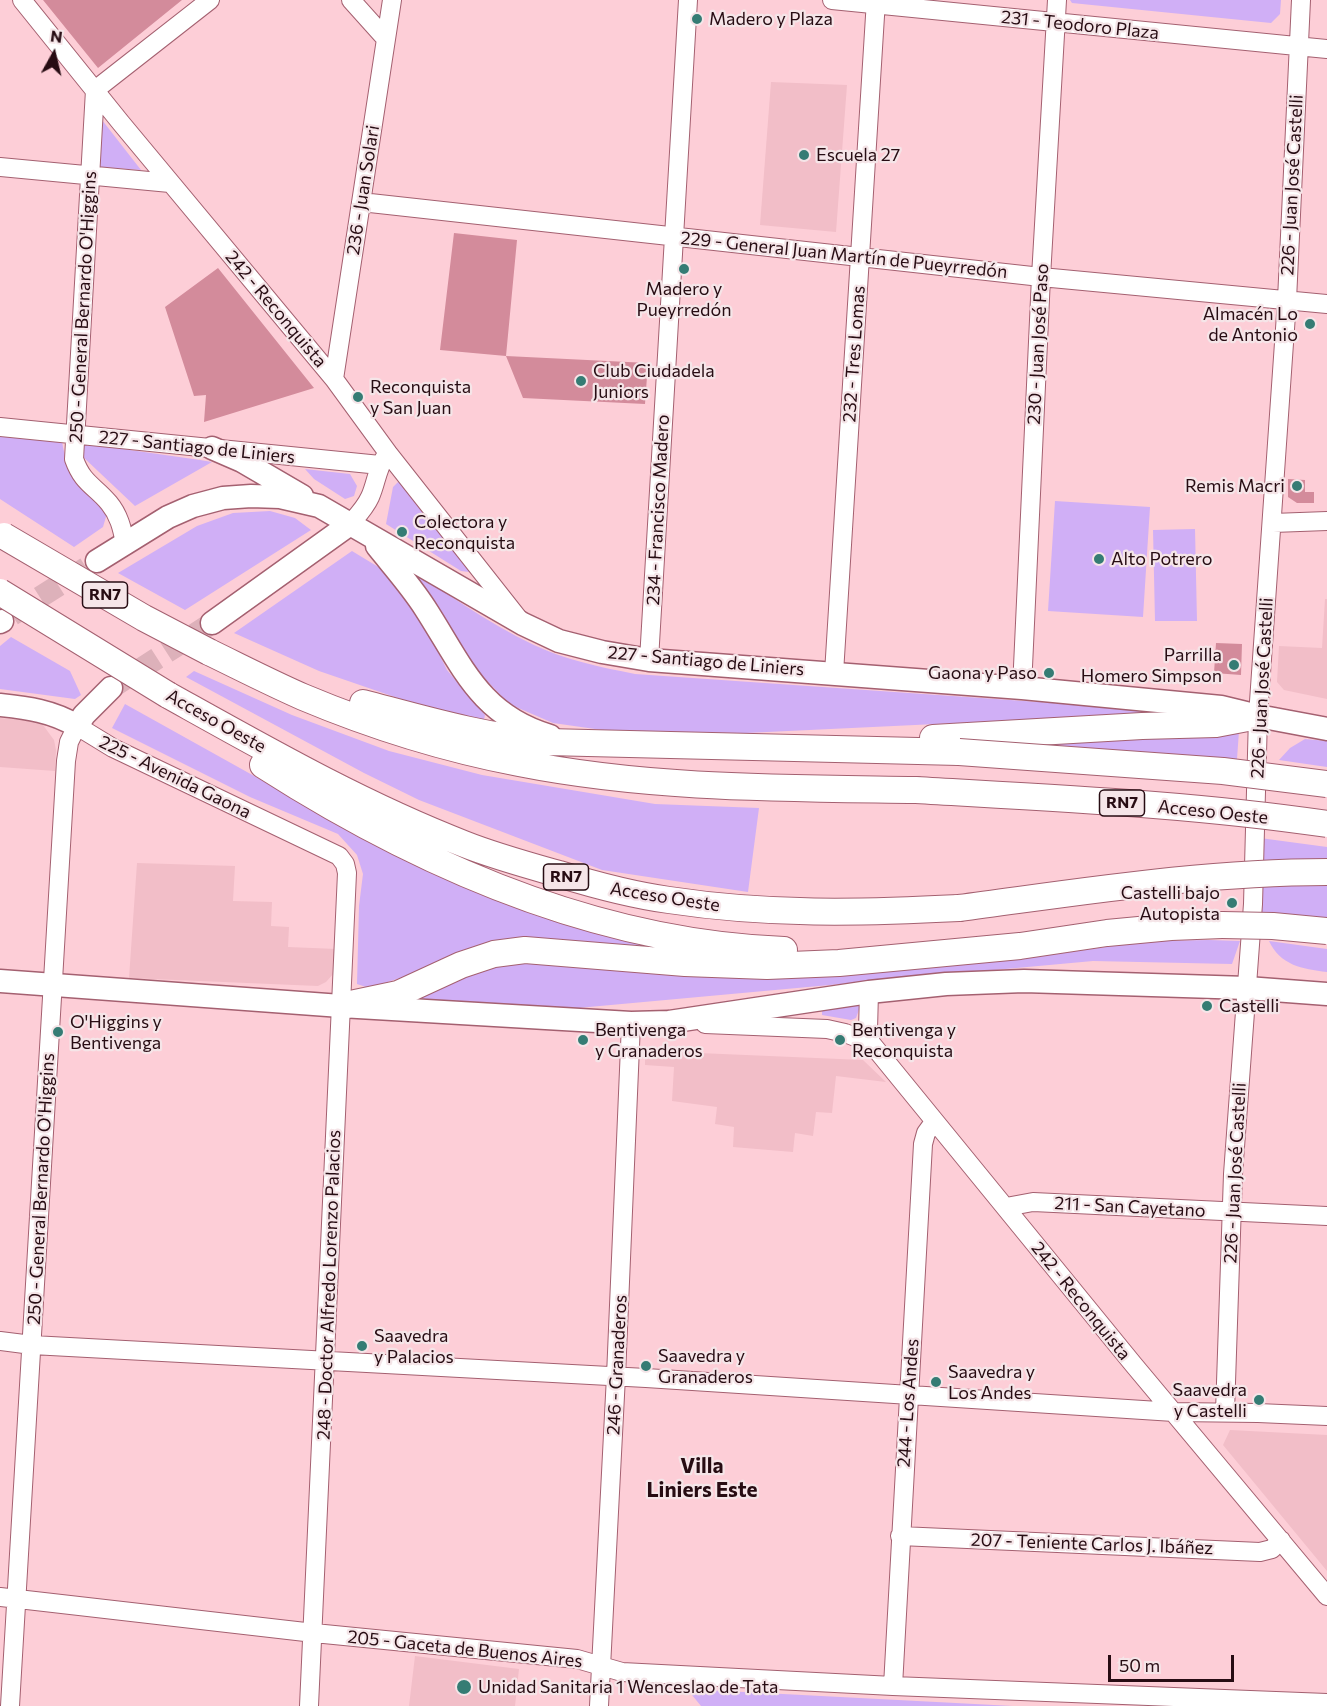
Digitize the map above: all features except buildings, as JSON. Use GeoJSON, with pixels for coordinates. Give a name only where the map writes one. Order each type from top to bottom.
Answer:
{"type":"FeatureCollection","features":[{"type":"Feature","properties":{"kind":"highway","name":"Acceso Oeste"},"geometry":{"type":"LineString","coordinates":[[2,535],[144,618],[303,697],[381,726],[441,744],[520,763],[610,777],[729,786],[916,790],[1080,799],[1327,824]]}},
{"type":"Feature","properties":{"kind":"highway","name":"Acceso Oeste"},"geometry":{"type":"LineString","coordinates":[[0,592],[168,695],[378,807],[465,845],[605,888],[668,900],[736,908],[862,913],[959,908],[1202,876],[1269,872],[1327,872]]}},
{"type":"Feature","properties":{"kind":"highway"},"geometry":{"type":"LineString","coordinates":[[256,674],[453,726],[518,740],[578,744],[959,752],[1223,771],[1327,784]]}},
{"type":"Feature","properties":{"kind":"highway"},"geometry":{"type":"LineString","coordinates":[[206,716],[243,752],[369,828],[436,861],[583,917],[637,931],[694,941],[765,949],[911,955]]}},
{"type":"Feature","properties":{"kind":"highway"},"geometry":{"type":"LineString","coordinates":[[741,747],[1216,723],[1258,716]]}},
{"type":"Feature","properties":{"kind":"highway"},"geometry":{"type":"LineString","coordinates":[[341,1006],[398,994],[461,965],[494,954],[525,950],[685,963],[767,966],[839,963],[1020,946],[1160,928],[1222,925],[1273,926],[1327,931]]}},
{"type":"Feature","properties":{"kind":"main road"},"geometry":{"type":"LineString","coordinates":[[212,448],[252,466],[318,506]]}},
{"type":"Feature","properties":{"kind":"main road","name":"227 - Santiago de Liniers"},"geometry":{"type":"LineString","coordinates":[[97,561],[168,517],[193,506],[223,498],[280,496],[318,506],[523,624],[559,641],[602,652],[649,660],[1022,688],[1221,707],[1327,729]]}},
{"type":"Feature","properties":{"kind":"main road"},"geometry":{"type":"LineString","coordinates":[[212,623],[359,529],[424,606],[461,668],[486,699],[502,714],[522,726],[578,744]]}},
{"type":"Feature","properties":{"kind":"main road","name":"250 - General Bernardo O'Higgins"},"geometry":{"type":"LineString","coordinates":[[77,726],[84,715],[111,688]]}},
{"type":"Feature","properties":{"kind":"main road","name":"225 - Avenida Gaona"},"geometry":{"type":"LineString","coordinates":[[0,705],[44,711],[62,717],[77,726]]}},
{"type":"Feature","properties":{"kind":"main road"},"geometry":{"type":"LineString","coordinates":[[0,981],[341,1006],[631,1023],[669,1022],[869,992],[946,984],[1023,981],[1247,988],[1327,994]]}},
{"type":"Feature","properties":{"kind":"street","name":"242 - Reconquista"},"geometry":{"type":"LineString","coordinates":[[22,0],[170,183],[334,379],[384,459],[523,624]]}},
{"type":"Feature","properties":{"kind":"street"},"geometry":{"type":"LineString","coordinates":[[94,90],[210,0]]}},
{"type":"Feature","properties":{"kind":"street"},"geometry":{"type":"LineString","coordinates":[[351,0],[386,39]]}},
{"type":"Feature","properties":{"kind":"street","name":"236 - Juan Solari"},"geometry":{"type":"LineString","coordinates":[[334,379],[392,0]]}},
{"type":"Feature","properties":{"kind":"street","name":"234 - Francisco Madero"},"geometry":{"type":"LineString","coordinates":[[649,660],[688,0]]}},
{"type":"Feature","properties":{"kind":"street","name":"231 - Teodoro Plaza"},"geometry":{"type":"LineString","coordinates":[[832,0],[875,2],[1327,49]]}},
{"type":"Feature","properties":{"kind":"street","name":"230 - Juan José Paso"},"geometry":{"type":"LineString","coordinates":[[1022,688],[1041,277],[1057,0]]}},
{"type":"Feature","properties":{"kind":"street","name":"226 - Juan José Castelli"},"geometry":{"type":"LineString","coordinates":[[1225,1412],[1231,1212],[1253,904],[1258,716],[1287,300],[1301,0]]}},
{"type":"Feature","properties":{"kind":"street","name":"232 - Tres Lomas"},"geometry":{"type":"LineString","coordinates":[[834,673],[875,2]]}},
{"type":"Feature","properties":{"kind":"street","name":"250 - General Bernardo O'Higgins"},"geometry":{"type":"LineString","coordinates":[[94,90],[74,459],[79,473],[110,503],[118,517],[125,543]]}},
{"type":"Feature","properties":{"kind":"street"},"geometry":{"type":"LineString","coordinates":[[0,167],[170,183]]}},
{"type":"Feature","properties":{"kind":"street","name":"229 - General Juan Martín de Pueyrredón"},"geometry":{"type":"LineString","coordinates":[[361,202],[1041,277],[1327,304]]}},
{"type":"Feature","properties":{"kind":"street","name":"227 - Santiago de Liniers"},"geometry":{"type":"LineString","coordinates":[[0,427],[212,448],[384,459]]}},
{"type":"Feature","properties":{"kind":"street"},"geometry":{"type":"LineString","coordinates":[[359,529],[384,459]]}},
{"type":"Feature","properties":{"kind":"street"},"geometry":{"type":"LineString","coordinates":[[1273,523],[1327,521]]}},
{"type":"Feature","properties":{"kind":"street","name":"250 - General Bernardo O'Higgins"},"geometry":{"type":"LineString","coordinates":[[10,1706],[9,1598],[32,1345],[66,761],[69,742],[77,726]]}},
{"type":"Feature","properties":{"kind":"street","name":"225 - Avenida Gaona"},"geometry":{"type":"LineString","coordinates":[[77,726],[113,748],[339,856],[345,864]]}},
{"type":"Feature","properties":{"kind":"street","name":"248 - Doctor Alfredo Lorenzo Palacios"},"geometry":{"type":"LineString","coordinates":[[309,1706],[347,873],[345,864]]}},
{"type":"Feature","properties":{"kind":"street"},"geometry":{"type":"LineString","coordinates":[[869,992],[868,1030],[872,1043]]}},
{"type":"Feature","properties":{"kind":"street"},"geometry":{"type":"LineString","coordinates":[[669,1022],[828,1029],[872,1043]]}},
{"type":"Feature","properties":{"kind":"street","name":"246 - Granaderos"},"geometry":{"type":"LineString","coordinates":[[599,1706],[631,1023]]}},
{"type":"Feature","properties":{"kind":"street","name":"242 - Reconquista"},"geometry":{"type":"LineString","coordinates":[[872,1043],[1133,1364],[1327,1596]]}},
{"type":"Feature","properties":{"kind":"street","name":"244 - Los Andes"},"geometry":{"type":"LineString","coordinates":[[893,1686],[924,1144],[926,1133],[934,1122]]}},
{"type":"Feature","properties":{"kind":"street","name":"211 - San Cayetano"},"geometry":{"type":"LineString","coordinates":[[1006,1207],[1033,1202],[1327,1216]]}},
{"type":"Feature","properties":{"kind":"street"},"geometry":{"type":"LineString","coordinates":[[0,1341],[32,1345],[616,1376],[1174,1412],[1327,1416]]}},
{"type":"Feature","properties":{"kind":"street","name":"207 - Teniente Carlos J. Ibáñez"},"geometry":{"type":"LineString","coordinates":[[900,1536],[1260,1552],[1272,1549],[1281,1540]]}},
{"type":"Feature","properties":{"kind":"street","name":"205 - Gaceta de Buenos Aires"},"geometry":{"type":"LineString","coordinates":[[9,1598],[314,1634],[577,1659],[622,1672],[1327,1704]]}},
{"type":"Feature","properties":{"kind":"shaded area"},"geometry":{"type":"Polygon","coordinates":[[[1070,0],[1281,0],[1280,14],[1271,23],[1072,3],[1070,0]]]}},
{"type":"Feature","properties":{"kind":"shaded area","name":"Escuela 27"},"geometry":{"type":"Polygon","coordinates":[[[771,82],[847,85],[836,232],[760,225],[771,82]]]}},
{"type":"Feature","properties":{"kind":"shaded area"},"geometry":{"type":"Polygon","coordinates":[[[102,120],[141,170],[99,167],[102,120]]]}},
{"type":"Feature","properties":{"kind":"shaded area"},"geometry":{"type":"Polygon","coordinates":[[[0,433],[62,441],[68,462],[78,479],[108,510],[103,527],[74,547],[0,499],[0,433]]]}},
{"type":"Feature","properties":{"kind":"shaded area"},"geometry":{"type":"Polygon","coordinates":[[[81,443],[212,462],[135,506],[82,456],[81,443]]]}},
{"type":"Feature","properties":{"kind":"shaded area"},"geometry":{"type":"Polygon","coordinates":[[[305,469],[350,474],[357,486],[354,496],[345,499],[314,479],[305,469]]]}},
{"type":"Feature","properties":{"kind":"shaded area"},"geometry":{"type":"Polygon","coordinates":[[[400,480],[472,568],[469,572],[461,571],[386,524],[393,487],[400,480]]]}},
{"type":"Feature","properties":{"kind":"shaded area","name":"Alto Potrero"},"geometry":{"type":"Polygon","coordinates":[[[1055,501],[1150,507],[1143,617],[1048,611],[1055,501]]]}},
{"type":"Feature","properties":{"kind":"shaded area"},"geometry":{"type":"Polygon","coordinates":[[[270,511],[295,518],[311,530],[185,610],[118,573],[197,526],[233,513],[270,511]]]}},
{"type":"Feature","properties":{"kind":"shaded area"},"geometry":{"type":"Polygon","coordinates":[[[1195,529],[1197,621],[1155,621],[1153,530],[1195,529]]]}},
{"type":"Feature","properties":{"kind":"shaded area"},"geometry":{"type":"Polygon","coordinates":[[[352,551],[396,581],[420,615],[447,670],[485,715],[484,720],[421,706],[319,671],[234,633],[352,551]]]}},
{"type":"Feature","properties":{"kind":"shaded area"},"geometry":{"type":"Polygon","coordinates":[[[401,563],[483,617],[534,645],[571,659],[635,674],[1212,714],[1084,717],[746,733],[616,732],[553,723],[509,704],[469,662],[424,586],[401,563]]]}},
{"type":"Feature","properties":{"kind":"shaded area"},"geometry":{"type":"Polygon","coordinates":[[[1325,599],[1327,599],[1327,699],[1284,690],[1277,682],[1279,646],[1322,648],[1325,599]]]}},
{"type":"Feature","properties":{"kind":"shaded area"},"geometry":{"type":"Polygon","coordinates":[[[11,637],[70,671],[81,695],[75,699],[0,689],[0,646],[11,637]]]}},
{"type":"Feature","properties":{"kind":"shaded area"},"geometry":{"type":"Polygon","coordinates":[[[194,671],[292,715],[389,751],[482,775],[655,804],[759,808],[748,892],[602,870],[419,800],[186,677],[194,671]]]}},
{"type":"Feature","properties":{"kind":"shaded area"},"geometry":{"type":"Polygon","coordinates":[[[125,704],[360,835],[767,960],[487,950],[369,988],[357,984],[359,906],[363,874],[357,855],[338,834],[250,797],[112,728],[125,704]]]}},
{"type":"Feature","properties":{"kind":"shaded area"},"geometry":{"type":"Polygon","coordinates":[[[0,718],[34,721],[43,725],[54,740],[55,771],[0,767],[0,718]]]}},
{"type":"Feature","properties":{"kind":"shaded area"},"geometry":{"type":"Polygon","coordinates":[[[1239,731],[1237,759],[1027,743],[1239,731]]]}},
{"type":"Feature","properties":{"kind":"shaded area"},"geometry":{"type":"Polygon","coordinates":[[[1305,739],[1327,741],[1327,767],[1279,760],[1290,748],[1305,739]]]}},
{"type":"Feature","properties":{"kind":"shaded area"},"geometry":{"type":"Polygon","coordinates":[[[1260,838],[1327,847],[1327,921],[1256,917],[1260,838]]]}},
{"type":"Feature","properties":{"kind":"shaded area"},"geometry":{"type":"Polygon","coordinates":[[[137,863],[235,866],[233,901],[272,902],[271,926],[289,927],[288,947],[337,949],[334,973],[326,982],[318,986],[129,978],[137,863]]]}},
{"type":"Feature","properties":{"kind":"shaded area"},"geometry":{"type":"Polygon","coordinates":[[[1149,941],[1240,941],[1232,964],[1093,961],[556,1010],[418,999],[448,981],[506,960],[1019,959],[1149,941]]]}},
{"type":"Feature","properties":{"kind":"shaded area"},"geometry":{"type":"Polygon","coordinates":[[[1269,941],[1327,949],[1327,972],[1301,967],[1286,961],[1279,956],[1269,941]]]}},
{"type":"Feature","properties":{"kind":"shaded area"},"geometry":{"type":"Polygon","coordinates":[[[861,1004],[856,1018],[851,1020],[822,1015],[822,1010],[861,1004]]]}},
{"type":"Feature","properties":{"kind":"shaded area"},"geometry":{"type":"Polygon","coordinates":[[[652,1051],[863,1060],[886,1082],[836,1076],[832,1113],[816,1112],[813,1136],[795,1133],[793,1152],[733,1147],[734,1127],[715,1124],[717,1107],[672,1101],[674,1067],[645,1065],[645,1056],[652,1051]]]}},
{"type":"Feature","properties":{"kind":"shaded area"},"geometry":{"type":"Polygon","coordinates":[[[1230,1430],[1327,1435],[1327,1571],[1223,1445],[1230,1430]]]}},
{"type":"Feature","properties":{"kind":"shaded area","name":"Unidad Sanitaria 1 Wenceslao de Tata"},"geometry":{"type":"Polygon","coordinates":[[[415,1656],[519,1669],[515,1706],[409,1706],[415,1656]]]}},
{"type":"Feature","properties":{"kind":"shaded area"},"geometry":{"type":"Polygon","coordinates":[[[687,1689],[1013,1706],[701,1706],[687,1689]]]}},
{"type":"Feature","properties":{"kind":"tunnel"},"geometry":{"type":"LineString","coordinates":[[12,615],[97,561]]}},
{"type":"Feature","properties":{"kind":"tunnel"},"geometry":{"type":"LineString","coordinates":[[111,688],[212,623]]}},
{"type":"Feature","properties":{"kind":"place","name":"Madero y Plaza"},"geometry":{"type":"Point","coordinates":[697,19]}},
{"type":"Feature","properties":{"kind":"place","name":"Escuela 27"},"geometry":{"type":"Point","coordinates":[804,155]}},
{"type":"Feature","properties":{"kind":"place","name":"Madero y Pueyrredón"},"geometry":{"type":"Point","coordinates":[684,269]}},
{"type":"Feature","properties":{"kind":"place","name":"Almacén Lo de Antonio"},"geometry":{"type":"Point","coordinates":[1310,324]}},
{"type":"Feature","properties":{"kind":"place","name":"Club Ciudadela Juniors"},"geometry":{"type":"Point","coordinates":[581,381]}},
{"type":"Feature","properties":{"kind":"place","name":"Reconquista y San Juan"},"geometry":{"type":"Point","coordinates":[358,397]}},
{"type":"Feature","properties":{"kind":"place","name":"Remis Macri"},"geometry":{"type":"Point","coordinates":[1297,486]}},
{"type":"Feature","properties":{"kind":"place","name":"Colectora y Reconquista"},"geometry":{"type":"Point","coordinates":[402,532]}},
{"type":"Feature","properties":{"kind":"place","name":"Alto Potrero"},"geometry":{"type":"Point","coordinates":[1099,559]}},
{"type":"Feature","properties":{"kind":"place","name":"Parrilla Homero Simpson"},"geometry":{"type":"Point","coordinates":[1234,665]}},
{"type":"Feature","properties":{"kind":"place","name":"Gaona y Paso"},"geometry":{"type":"Point","coordinates":[1049,673]}},
{"type":"Feature","properties":{"kind":"place","name":"Castelli bajo Autopista"},"geometry":{"type":"Point","coordinates":[1232,903]}},
{"type":"Feature","properties":{"kind":"place","name":"Castelli"},"geometry":{"type":"Point","coordinates":[1207,1006]}},
{"type":"Feature","properties":{"kind":"place","name":"O'Higgins y Bentivenga"},"geometry":{"type":"Point","coordinates":[58,1032]}},
{"type":"Feature","properties":{"kind":"place","name":"Bentivenga y Granaderos"},"geometry":{"type":"Point","coordinates":[583,1040]}},
{"type":"Feature","properties":{"kind":"place","name":"Bentivenga y Reconquista"},"geometry":{"type":"Point","coordinates":[840,1040]}},
{"type":"Feature","properties":{"kind":"place","name":"Saavedra y Palacios"},"geometry":{"type":"Point","coordinates":[362,1346]}},
{"type":"Feature","properties":{"kind":"place","name":"Saavedra y Granaderos"},"geometry":{"type":"Point","coordinates":[646,1366]}},
{"type":"Feature","properties":{"kind":"place","name":"Saavedra y Los Andes"},"geometry":{"type":"Point","coordinates":[936,1382]}},
{"type":"Feature","properties":{"kind":"place","name":"Saavedra y Castelli"},"geometry":{"type":"Point","coordinates":[1259,1400]}},
{"type":"Feature","properties":{"kind":"place","name":"Unidad Sanitaria 1 Wenceslao de Tata"},"geometry":{"type":"Point","coordinates":[464,1687]}},
{"type":"Feature","properties":{"kind":"district","name":"Villa Liniers Este"},"geometry":{"type":"Point","coordinates":[702,1478]}}]}
